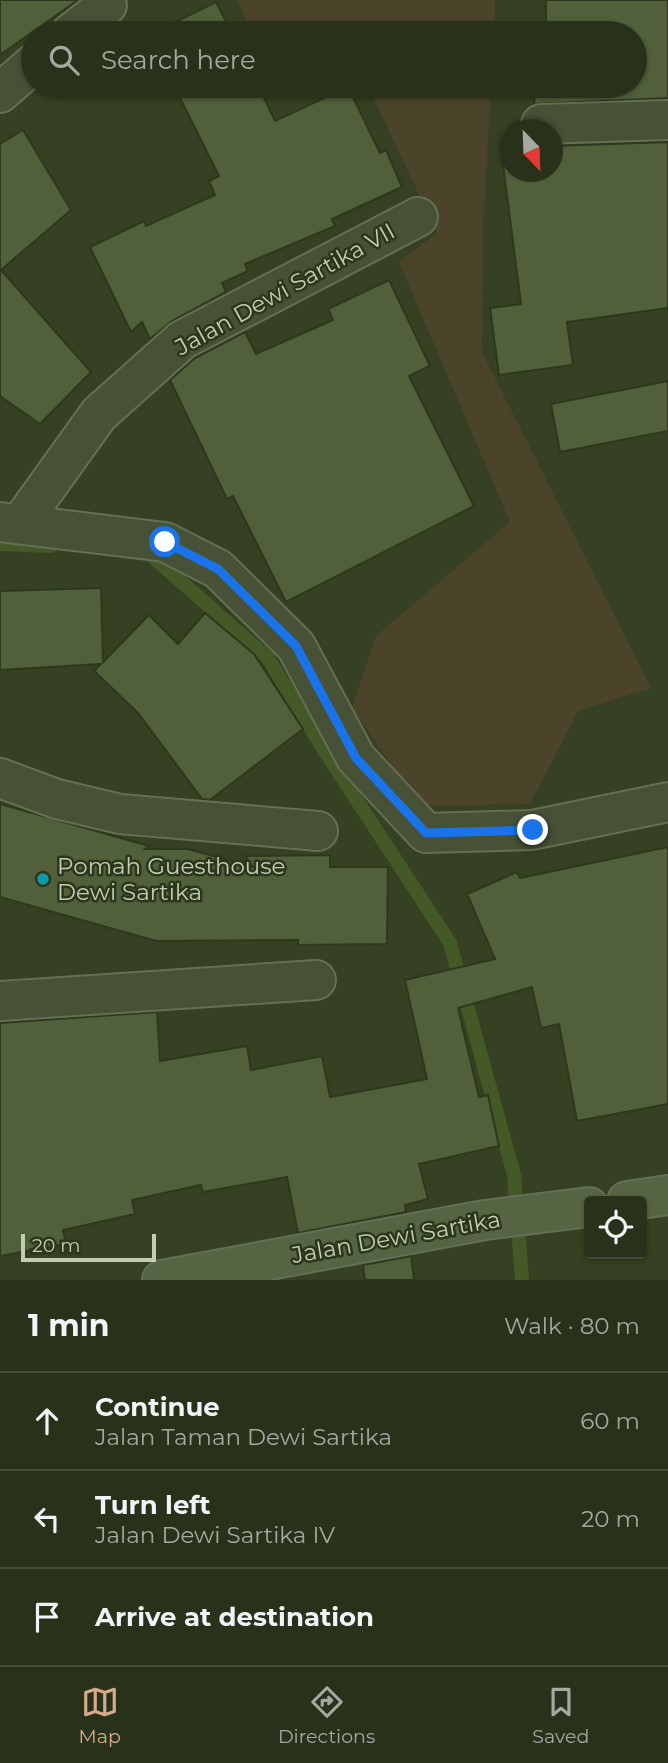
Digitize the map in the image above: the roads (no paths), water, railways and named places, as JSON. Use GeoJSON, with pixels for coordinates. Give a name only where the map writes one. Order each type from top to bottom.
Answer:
{"type":"FeatureCollection","features":[{"type":"Feature","properties":{"kind":"street"},"geometry":{"type":"LineString","coordinates":[[86,21],[107,5]]}},
{"type":"Feature","properties":{"kind":"street"},"geometry":{"type":"LineString","coordinates":[[0,93],[21,75]]}},
{"type":"Feature","properties":{"kind":"street"},"geometry":{"type":"LineString","coordinates":[[563,123],[668,120]]}},
{"type":"Feature","properties":{"kind":"street","name":"Jalan Dewi Sartika VII"},"geometry":{"type":"LineString","coordinates":[[10,523],[99,414],[181,340],[418,217]]}},
{"type":"Feature","properties":{"kind":"street"},"geometry":{"type":"LineString","coordinates":[[10,523],[165,542],[218,569],[296,646],[356,758],[426,833],[533,830],[668,802]]}},
{"type":"Feature","properties":{"kind":"street"},"geometry":{"type":"LineString","coordinates":[[0,778],[57,799],[120,814],[318,831]]}},
{"type":"Feature","properties":{"kind":"street"},"geometry":{"type":"LineString","coordinates":[[0,1001],[316,980]]}},
{"type":"Feature","properties":{"kind":"street"},"geometry":{"type":"LineString","coordinates":[[647,1198],[668,1195]]}},
{"type":"Feature","properties":{"kind":"street","name":"Jalan Dewi Sartika"},"geometry":{"type":"LineString","coordinates":[[162,1280],[485,1220],[584,1208]]}},
{"type":"Feature","properties":{"kind":"waterway"},"geometry":{"type":"LineString","coordinates":[[0,544],[51,546]]}},
{"type":"Feature","properties":{"kind":"waterway"},"geometry":{"type":"LineString","coordinates":[[141,550],[145,550],[268,658],[324,750],[450,943],[514,1175],[522,1280]]}},
{"type":"Feature","properties":{"kind":"place","name":"Pomah Guesthouse Dewi Sartika"},"geometry":{"type":"Point","coordinates":[43,879]}}]}
